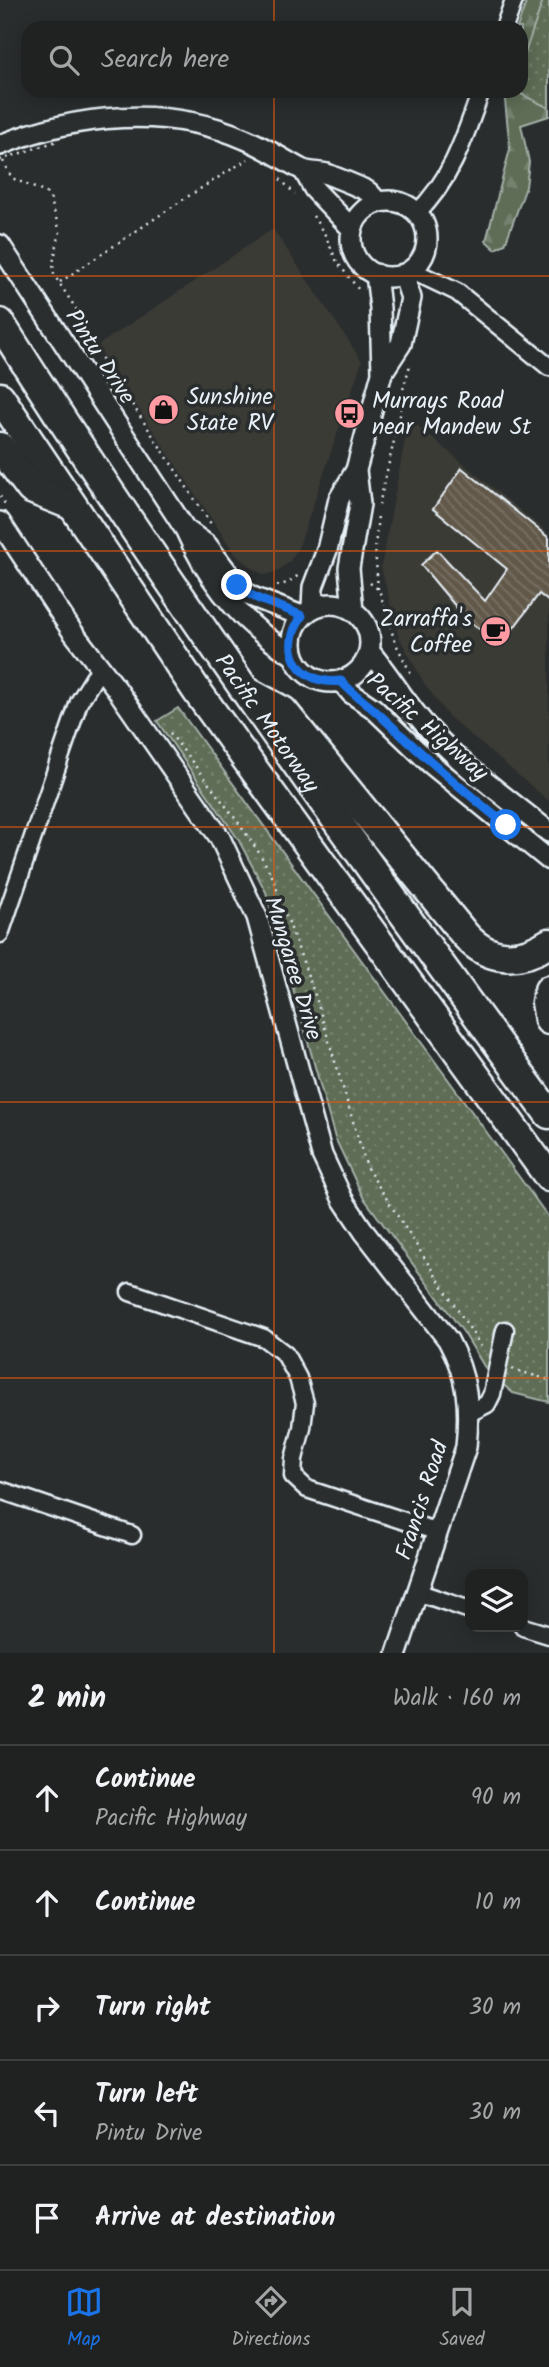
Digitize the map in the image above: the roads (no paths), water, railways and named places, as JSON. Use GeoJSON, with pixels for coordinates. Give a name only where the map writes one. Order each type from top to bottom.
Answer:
{"type":"FeatureCollection","features":[{"type":"Feature","properties":{"kind":"highway","name":"Pacific Motorway"},"geometry":{"type":"LineString","coordinates":[[0,323],[141,541],[243,689],[549,1114]]}},
{"type":"Feature","properties":{"kind":"highway","name":"Pacific Motorway"},"geometry":{"type":"LineString","coordinates":[[0,397],[197,691],[549,1177]]}},
{"type":"Feature","properties":{"kind":"highway"},"geometry":{"type":"LineString","coordinates":[[0,447],[31,489],[71,505]]}},
{"type":"Feature","properties":{"kind":"highway"},"geometry":{"type":"LineString","coordinates":[[243,689],[283,711],[477,948],[498,956],[513,957],[528,954],[549,943]]}},
{"type":"Feature","properties":{"kind":"highway"},"geometry":{"type":"LineString","coordinates":[[549,990],[546,1002],[549,1020]]}},
{"type":"Feature","properties":{"kind":"street"},"geometry":{"type":"LineString","coordinates":[[506,21],[514,0]]}},
{"type":"Feature","properties":{"kind":"street"},"geometry":{"type":"LineString","coordinates":[[417,213],[455,163],[478,98]]}},
{"type":"Feature","properties":{"kind":"street"},"geometry":{"type":"LineString","coordinates":[[0,145],[59,136],[87,120],[122,117],[177,121],[226,131],[304,171],[327,174],[367,190],[377,202]]}},
{"type":"Feature","properties":{"kind":"street"},"geometry":{"type":"LineString","coordinates":[[304,171],[314,189],[352,229]]}},
{"type":"Feature","properties":{"kind":"street"},"geometry":{"type":"LineString","coordinates":[[377,202],[399,202],[417,213],[424,224],[426,249],[420,261],[407,272],[394,276],[376,274],[358,261],[353,251],[352,229],[366,208],[377,202]]}},
{"type":"Feature","properties":{"kind":"street","name":"Pintu Drive"},"geometry":{"type":"LineString","coordinates":[[0,245],[185,529],[195,553],[226,599],[268,641],[293,655]]}},
{"type":"Feature","properties":{"kind":"street"},"geometry":{"type":"LineString","coordinates":[[407,272],[457,292],[549,367]]}},
{"type":"Feature","properties":{"kind":"street"},"geometry":{"type":"LineString","coordinates":[[307,612],[333,603],[353,611],[368,628],[369,651],[360,670],[341,681],[317,680],[307,674],[293,655],[292,634],[307,612],[327,550],[339,499],[356,470],[382,373],[401,344],[411,298],[407,272]]}},
{"type":"Feature","properties":{"kind":"street"},"geometry":{"type":"LineString","coordinates":[[376,274],[382,373]]}},
{"type":"Feature","properties":{"kind":"street"},"geometry":{"type":"LineString","coordinates":[[353,611],[349,568],[360,504],[356,470]]}},
{"type":"Feature","properties":{"kind":"street","name":"Mungaree Drive"},"geometry":{"type":"LineString","coordinates":[[0,522],[65,620],[198,805],[225,848],[257,917],[322,1155],[343,1200],[365,1233],[448,1340],[459,1360],[469,1413]]}},
{"type":"Feature","properties":{"kind":"street","name":"Pintu Drive"},"geometry":{"type":"LineString","coordinates":[[185,529],[207,545],[237,585],[250,596],[307,612]]}},
{"type":"Feature","properties":{"kind":"street","name":"Pacific Highway"},"geometry":{"type":"LineString","coordinates":[[369,651],[386,670],[410,707],[437,738],[549,832]]}},
{"type":"Feature","properties":{"kind":"street"},"geometry":{"type":"LineString","coordinates":[[0,934],[79,702],[100,668]]}},
{"type":"Feature","properties":{"kind":"street","name":"Pacific Highway"},"geometry":{"type":"LineString","coordinates":[[341,681],[351,693],[373,708],[432,764],[549,860]]}},
{"type":"Feature","properties":{"kind":"street"},"geometry":{"type":"LineString","coordinates":[[130,1292],[264,1338],[285,1354],[298,1378],[304,1403],[293,1476],[307,1489],[438,1532]]}},
{"type":"Feature","properties":{"kind":"street"},"geometry":{"type":"LineString","coordinates":[[469,1413],[487,1404],[492,1394],[505,1330]]}},
{"type":"Feature","properties":{"kind":"street","name":"Francis Road"},"geometry":{"type":"LineString","coordinates":[[397,1653],[466,1447],[469,1413]]}},
{"type":"Feature","properties":{"kind":"street"},"geometry":{"type":"LineString","coordinates":[[1,1494],[132,1535]]}},
{"type":"Feature","properties":{"kind":"street"},"geometry":{"type":"LineString","coordinates":[[417,1592],[465,1607]]}},
{"type":"Feature","properties":{"kind":"street"},"geometry":{"type":"LineString","coordinates":[[528,1628],[549,1635]]}},
{"type":"Feature","properties":{"kind":"place","name":"Sunshine State RV"},"geometry":{"type":"Point","coordinates":[164,409]}},
{"type":"Feature","properties":{"kind":"place","name":"Murrays Road near Mandew St"},"geometry":{"type":"Point","coordinates":[349,413]}},
{"type":"Feature","properties":{"kind":"place","name":"Zarraffa's Coffee"},"geometry":{"type":"Point","coordinates":[495,631]}}]}
